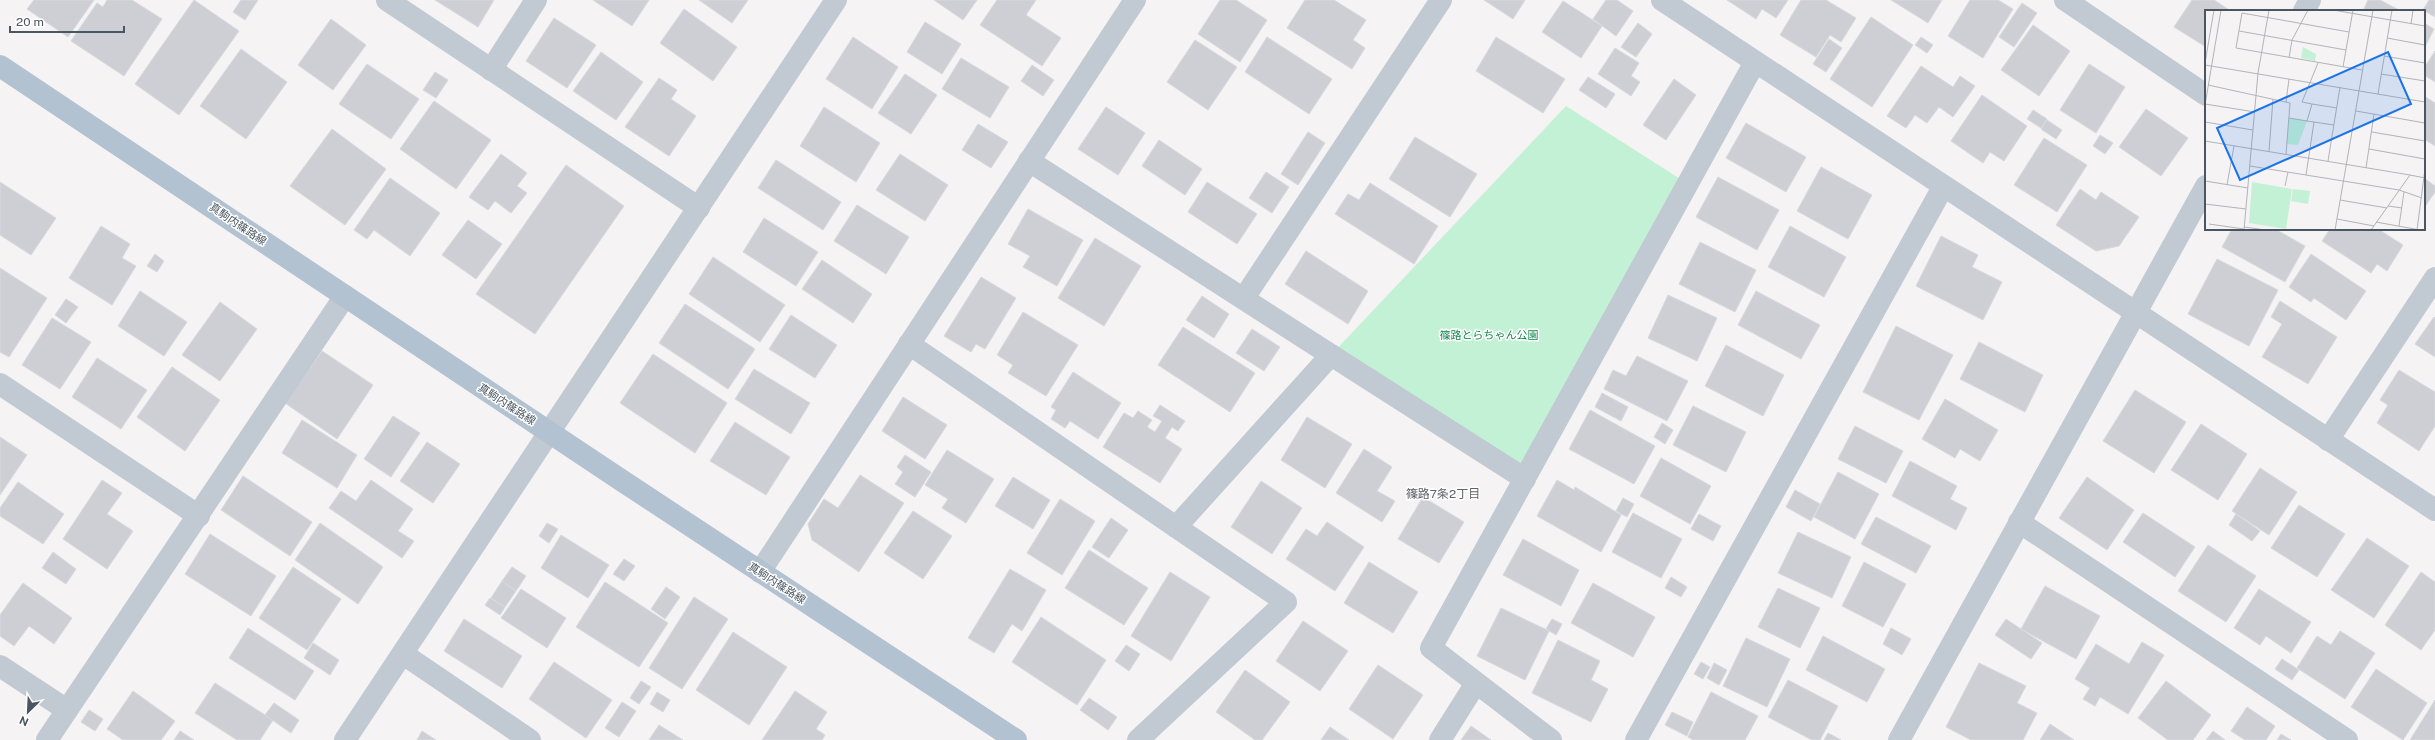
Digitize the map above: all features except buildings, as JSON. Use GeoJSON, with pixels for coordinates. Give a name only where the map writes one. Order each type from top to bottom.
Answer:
{"type":"FeatureCollection","features":[{"type":"Feature","properties":{"kind":"main road","name":"真駒内篠路線"},"geometry":{"type":"LineString","coordinates":[[0,66],[760,572],[1016,740]]}},
{"type":"Feature","properties":{"kind":"street"},"geometry":{"type":"LineString","coordinates":[[387,0],[698,208]]}},
{"type":"Feature","properties":{"kind":"street"},"geometry":{"type":"LineString","coordinates":[[491,70],[536,0]]}},
{"type":"Feature","properties":{"kind":"street"},"geometry":{"type":"LineString","coordinates":[[345,740],[836,0]]}},
{"type":"Feature","properties":{"kind":"street"},"geometry":{"type":"LineString","coordinates":[[760,572],[1135,0]]}},
{"type":"Feature","properties":{"kind":"street"},"geometry":{"type":"LineString","coordinates":[[1244,298],[1441,0]]}},
{"type":"Feature","properties":{"kind":"street"},"geometry":{"type":"LineString","coordinates":[[1662,0],[2134,314],[2435,510]]}},
{"type":"Feature","properties":{"kind":"street"},"geometry":{"type":"LineString","coordinates":[[2065,0],[2205,94]]}},
{"type":"Feature","properties":{"kind":"street"},"geometry":{"type":"LineString","coordinates":[[2305,10],[2310,0]]}},
{"type":"Feature","properties":{"kind":"street"},"geometry":{"type":"LineString","coordinates":[[1551,740],[1431,648],[1755,62]]}},
{"type":"Feature","properties":{"kind":"street"},"geometry":{"type":"LineString","coordinates":[[1029,161],[1525,479]]}},
{"type":"Feature","properties":{"kind":"street"},"geometry":{"type":"LineString","coordinates":[[1636,740],[1943,187]]}},
{"type":"Feature","properties":{"kind":"street"},"geometry":{"type":"LineString","coordinates":[[1905,738],[2019,522],[2205,188]]}},
{"type":"Feature","properties":{"kind":"street"},"geometry":{"type":"LineString","coordinates":[[2328,440],[2435,278]]}},
{"type":"Feature","properties":{"kind":"street"},"geometry":{"type":"LineString","coordinates":[[47,740],[199,516],[345,296]]}},
{"type":"Feature","properties":{"kind":"street"},"geometry":{"type":"LineString","coordinates":[[909,344],[1286,602],[1138,740]]}},
{"type":"Feature","properties":{"kind":"street"},"geometry":{"type":"LineString","coordinates":[[1176,527],[1331,355]]}},
{"type":"Feature","properties":{"kind":"street"},"geometry":{"type":"LineString","coordinates":[[0,384],[199,516]]}},
{"type":"Feature","properties":{"kind":"street"},"geometry":{"type":"LineString","coordinates":[[2019,522],[2347,740]]}},
{"type":"Feature","properties":{"kind":"street"},"geometry":{"type":"LineString","coordinates":[[403,654],[530,740]]}},
{"type":"Feature","properties":{"kind":"street"},"geometry":{"type":"LineString","coordinates":[[0,666],[67,710]]}},
{"type":"Feature","properties":{"kind":"street"},"geometry":{"type":"LineString","coordinates":[[1440,740],[1476,683]]}},
{"type":"Feature","properties":{"kind":"green space","name":"篠路とらちゃん公園"},"geometry":{"type":"Polygon","coordinates":[[[1566,106],[1688,184],[1525,479],[1331,355],[1566,106]]]}},
{"type":"Feature","properties":{"kind":"district","name":"篠路7条2丁目"},"geometry":{"type":"Point","coordinates":[1443,494]}}]}
